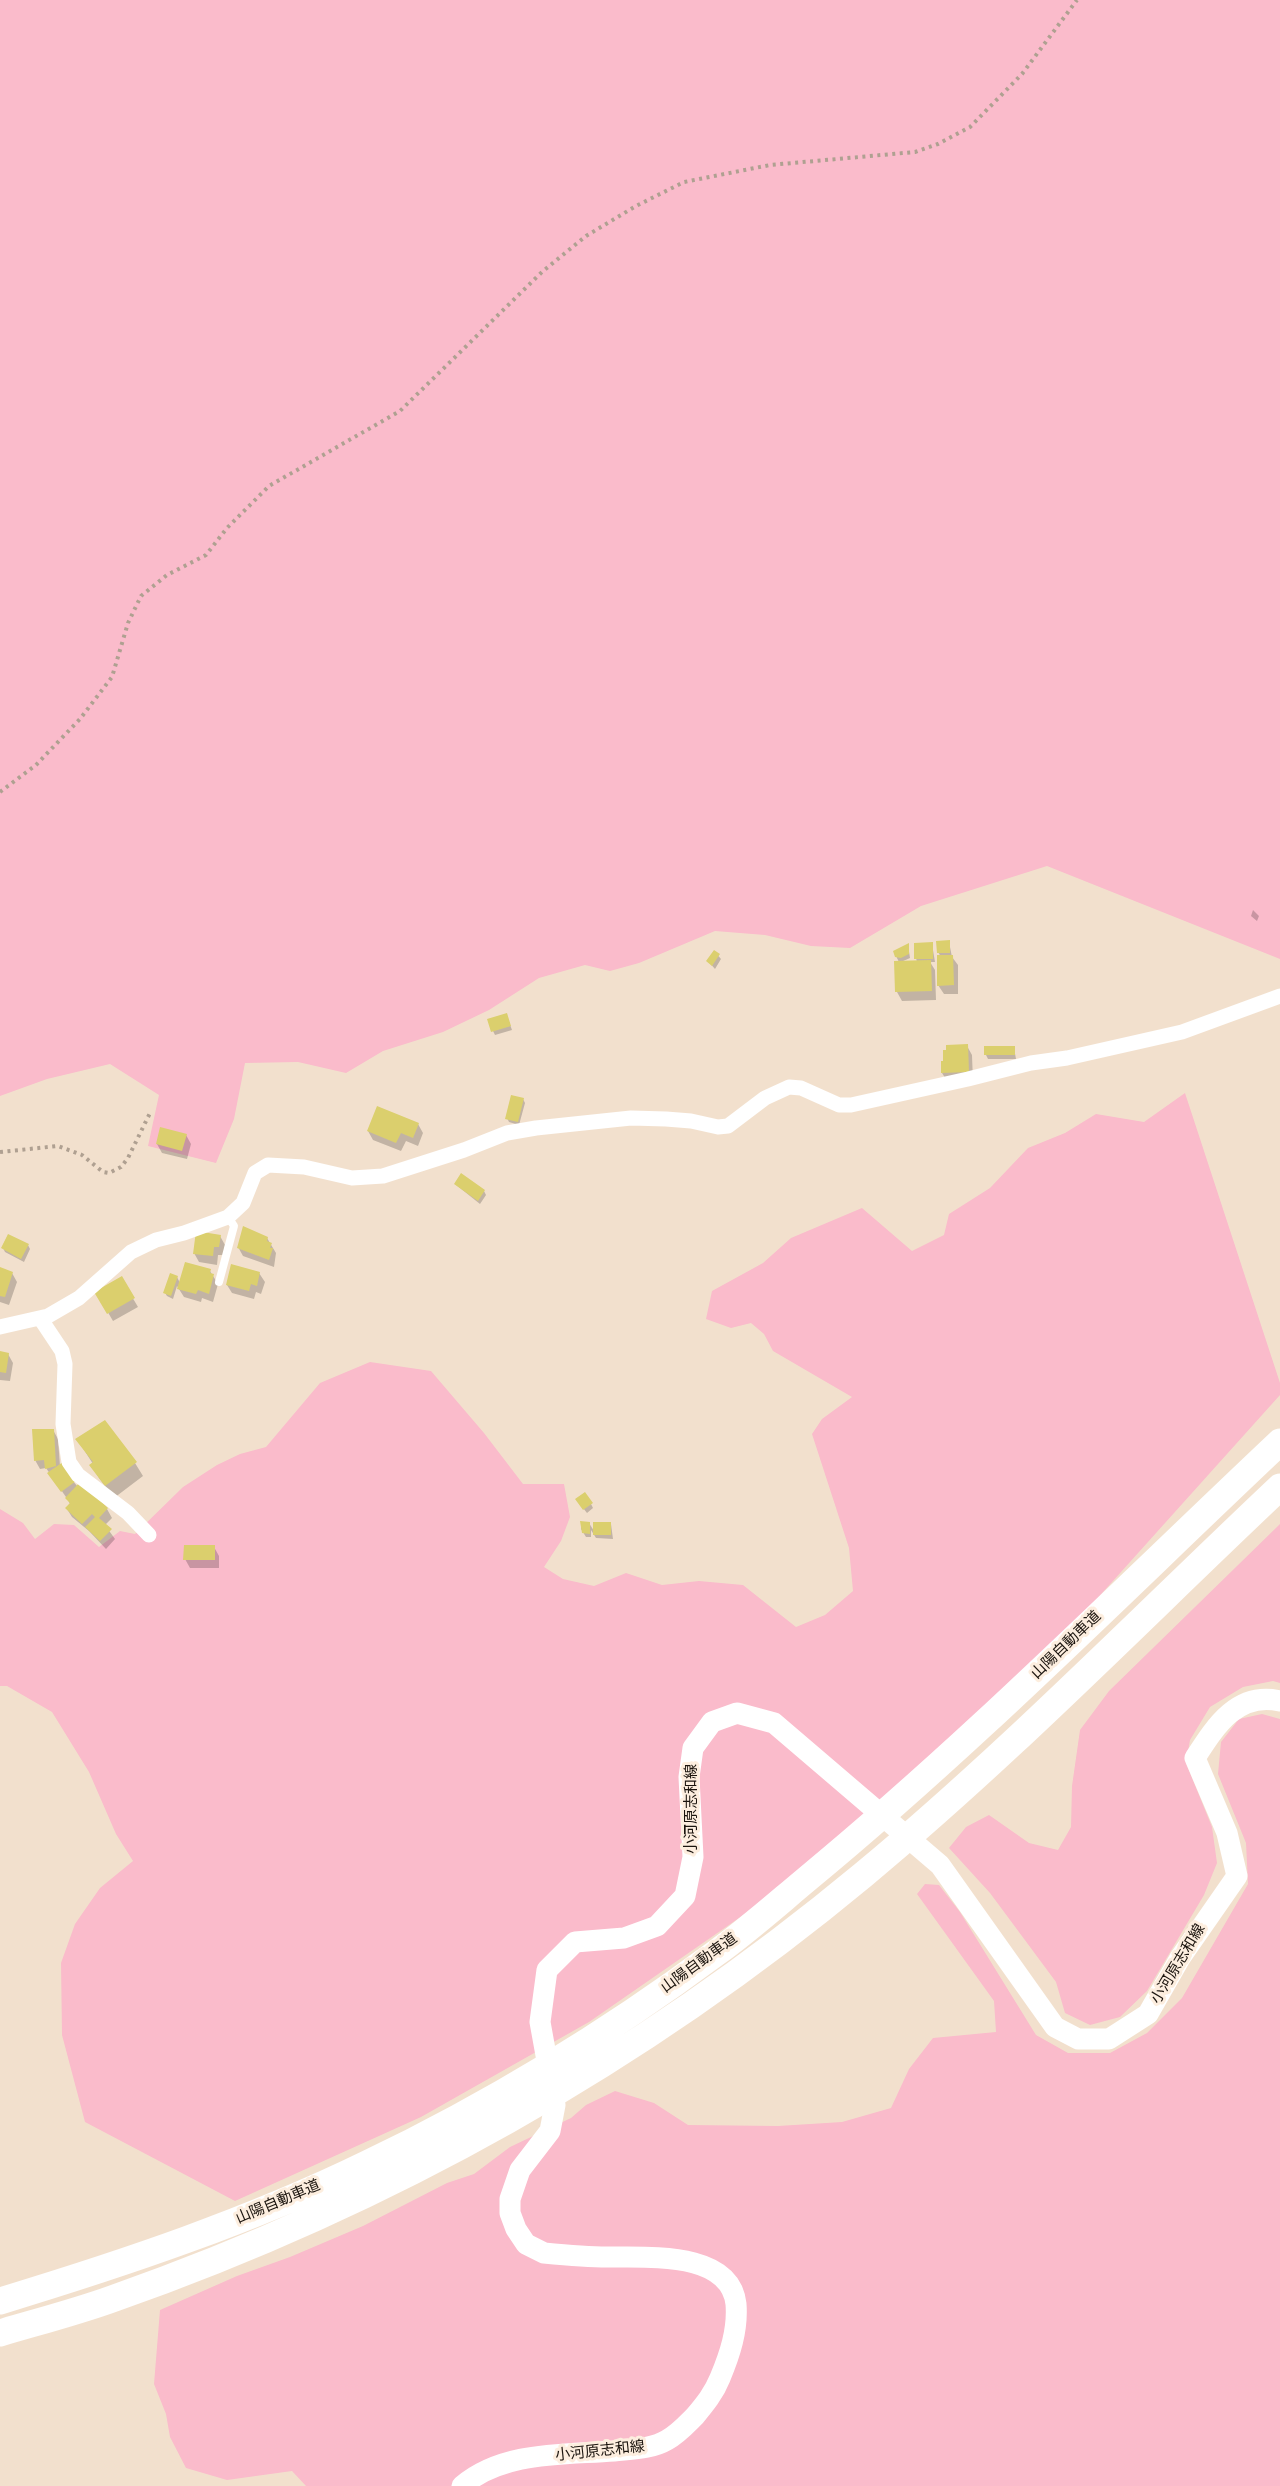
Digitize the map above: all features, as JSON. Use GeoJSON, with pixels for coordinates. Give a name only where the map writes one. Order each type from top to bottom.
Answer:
{"type":"FeatureCollection","features":[{"type":"Feature","properties":{"kind":"highway","name":"山陽自動車道"},"geometry":{"type":"LineString","coordinates":[[0,2301],[100,2270],[221,2226],[365,2165],[473,2110],[592,2039],[718,1952],[891,1808],[999,1710],[1280,1442]]}},
{"type":"Feature","properties":{"kind":"highway","name":"山陽自動車道"},"geometry":{"type":"LineString","coordinates":[[0,2332],[110,2300],[252,2246],[375,2192],[485,2134],[607,2062],[736,1975],[861,1877],[951,1800],[1280,1487]]}},
{"type":"Feature","properties":{"kind":"main road","name":"小河原志和線"},"geometry":{"type":"LineString","coordinates":[[462,2486],[472,2477],[491,2467],[516,2459],[643,2448],[666,2441],[680,2431],[708,2402],[718,2384],[734,2337],[737,2316],[735,2295],[727,2279],[712,2269],[672,2259],[544,2253],[525,2244],[510,2212],[510,2199],[520,2170],[550,2131],[555,2105],[540,2022],[547,1970],[575,1942],[624,1938],[657,1926],[685,1896],[693,1857],[688,1777],[693,1748],[712,1722],[737,1713],[774,1723],[940,1865],[1054,2027],[1078,2039],[1109,2039],[1148,2014],[1180,1958],[1237,1876],[1227,1833],[1195,1758],[1217,1724],[1249,1700],[1280,1701]]}},
{"type":"Feature","properties":{"kind":"street"},"geometry":{"type":"LineString","coordinates":[[0,1327],[40,1318],[79,1298],[131,1252],[156,1240],[184,1233],[228,1217],[243,1203],[248,1185],[255,1173],[268,1165],[304,1167],[352,1178],[383,1176],[464,1150],[507,1133],[536,1128],[631,1118],[666,1119],[718,1127],[728,1126],[765,1098],[789,1087],[801,1088],[839,1105],[851,1105],[1031,1063],[1067,1058],[1182,1032],[1280,996]]}},
{"type":"Feature","properties":{"kind":"street"},"geometry":{"type":"LineString","coordinates":[[40,1318],[62,1351],[65,1364],[63,1424],[69,1462],[78,1475],[128,1513],[149,1535]]}},
{"type":"Feature","properties":{"kind":"lane"},"geometry":{"type":"LineString","coordinates":[[219,1282],[234,1226],[228,1217]]}},
{"type":"Feature","properties":{"kind":"path"},"geometry":{"type":"LineString","coordinates":[[0,792],[36,765],[80,719],[112,677],[128,623],[141,596],[167,575],[206,555],[227,528],[269,486],[400,411],[542,272],[586,236],[636,206],[684,182],[770,165],[915,152],[938,144],[970,127],[1022,74],[1077,0]]}},
{"type":"Feature","properties":{"kind":"path"},"geometry":{"type":"LineString","coordinates":[[0,1152],[58,1146],[82,1155],[103,1172],[110,1173],[121,1167],[128,1158],[150,1113]]}},
{"type":"Feature","properties":{"kind":"shaded area"},"geometry":{"type":"Polygon","coordinates":[[[0,0],[1280,0],[1280,959],[1047,866],[921,906],[850,948],[811,946],[765,935],[715,931],[639,963],[610,971],[585,965],[539,978],[489,1010],[443,1032],[383,1051],[346,1073],[298,1062],[245,1063],[234,1119],[216,1163],[148,1146],[159,1095],[110,1064],[47,1079],[0,1096],[0,0]]]}},
{"type":"Feature","properties":{"kind":"shaded area"},"geometry":{"type":"Polygon","coordinates":[[[1185,1093],[1280,1383],[1280,1395],[980,1729],[881,1814],[739,1918],[589,2022],[421,2117],[235,2201],[85,2122],[62,2035],[61,1963],[75,1924],[100,1888],[133,1861],[116,1834],[89,1772],[52,1712],[7,1686],[0,1686],[0,1509],[23,1523],[35,1539],[54,1524],[74,1525],[99,1547],[120,1531],[135,1534],[183,1487],[217,1465],[240,1454],[266,1447],[320,1383],[370,1362],[431,1371],[484,1433],[523,1484],[564,1484],[570,1517],[561,1541],[544,1567],[563,1579],[594,1586],[626,1573],[662,1585],[699,1581],[743,1585],[796,1627],[825,1615],[853,1591],[849,1548],[812,1434],[822,1419],[852,1397],[773,1351],[764,1334],[751,1323],[731,1328],[706,1319],[712,1291],[763,1263],[791,1238],[862,1208],[912,1251],[944,1235],[949,1214],[990,1188],[1028,1148],[1065,1133],[1096,1114],[1144,1122],[1185,1093]]]}},
{"type":"Feature","properties":{"kind":"shaded area"},"geometry":{"type":"Polygon","coordinates":[[[1280,1524],[1280,1683],[1273,1681],[1243,1687],[1210,1707],[1190,1740],[1186,1763],[1212,1827],[1217,1863],[1204,1895],[1147,1991],[1120,2017],[1090,2025],[1065,2013],[1056,1982],[990,1893],[949,1848],[966,1827],[989,1815],[1029,1843],[1058,1850],[1071,1827],[1072,1786],[1080,1730],[1109,1691],[1280,1524]]]}},
{"type":"Feature","properties":{"kind":"shaded area"},"geometry":{"type":"Polygon","coordinates":[[[1262,1714],[1280,1719],[1280,2486],[306,2486],[292,2471],[227,2480],[186,2468],[170,2437],[166,2414],[154,2384],[160,2310],[237,2276],[290,2257],[363,2226],[447,2183],[474,2174],[510,2147],[571,2118],[586,2105],[615,2091],[654,2103],[688,2125],[778,2126],[842,2122],[891,2108],[909,2069],[933,2038],[996,2032],[994,2001],[917,1894],[925,1884],[939,1885],[960,1912],[1036,2035],[1068,2053],[1110,2053],[1147,2033],[1182,1998],[1248,1884],[1246,1843],[1218,1774],[1221,1742],[1239,1719],[1262,1714]]]}},
{"type":"Feature","properties":{"kind":"building"},"geometry":{"type":"Polygon","coordinates":[[[950,940],[950,953],[937,953],[936,941],[950,940]]]}},
{"type":"Feature","properties":{"kind":"building"},"geometry":{"type":"Polygon","coordinates":[[[933,942],[933,959],[914,959],[914,943],[933,942]]]}},
{"type":"Feature","properties":{"kind":"building"},"geometry":{"type":"Polygon","coordinates":[[[909,943],[909,954],[901,958],[895,957],[893,951],[909,943]]]}},
{"type":"Feature","properties":{"kind":"building"},"geometry":{"type":"Polygon","coordinates":[[[714,950],[720,954],[712,966],[706,961],[714,950]]]}},
{"type":"Feature","properties":{"kind":"building"},"geometry":{"type":"Polygon","coordinates":[[[937,955],[953,955],[954,985],[937,986],[937,955]]]}},
{"type":"Feature","properties":{"kind":"building"},"geometry":{"type":"Polygon","coordinates":[[[931,960],[932,991],[895,992],[894,961],[931,960]]]}},
{"type":"Feature","properties":{"kind":"building"},"geometry":{"type":"Polygon","coordinates":[[[507,1013],[511,1026],[491,1032],[487,1019],[507,1013]]]}},
{"type":"Feature","properties":{"kind":"building"},"geometry":{"type":"Polygon","coordinates":[[[968,1044],[969,1072],[941,1073],[941,1061],[943,1061],[943,1050],[946,1050],[946,1045],[968,1044]]]}},
{"type":"Feature","properties":{"kind":"building"},"geometry":{"type":"Polygon","coordinates":[[[984,1046],[1015,1046],[1015,1055],[984,1055],[984,1046]]]}},
{"type":"Feature","properties":{"kind":"building"},"geometry":{"type":"Polygon","coordinates":[[[511,1095],[524,1098],[518,1122],[505,1119],[511,1095]]]}},
{"type":"Feature","properties":{"kind":"building"},"geometry":{"type":"Polygon","coordinates":[[[377,1106],[419,1123],[413,1138],[401,1133],[396,1143],[367,1131],[377,1106]]]}},
{"type":"Feature","properties":{"kind":"building"},"geometry":{"type":"Polygon","coordinates":[[[160,1127],[187,1134],[182,1151],[156,1144],[160,1127]]]}},
{"type":"Feature","properties":{"kind":"building"},"geometry":{"type":"Polygon","coordinates":[[[461,1173],[485,1190],[478,1201],[454,1184],[461,1173]]]}},
{"type":"Feature","properties":{"kind":"building"},"geometry":{"type":"Polygon","coordinates":[[[243,1226],[268,1237],[267,1241],[272,1243],[270,1248],[273,1248],[269,1260],[237,1248],[243,1226]]]}},
{"type":"Feature","properties":{"kind":"building"},"geometry":{"type":"Polygon","coordinates":[[[196,1231],[221,1235],[219,1247],[214,1247],[213,1256],[193,1254],[196,1231]]]}},
{"type":"Feature","properties":{"kind":"building"},"geometry":{"type":"Polygon","coordinates":[[[8,1234],[29,1244],[21,1259],[1,1248],[8,1234]]]}},
{"type":"Feature","properties":{"kind":"building"},"geometry":{"type":"Polygon","coordinates":[[[185,1262],[211,1269],[210,1273],[214,1274],[209,1294],[198,1290],[196,1294],[177,1289],[185,1262]]]}},
{"type":"Feature","properties":{"kind":"building"},"geometry":{"type":"Polygon","coordinates":[[[231,1264],[260,1272],[257,1286],[251,1284],[249,1291],[226,1285],[231,1264]]]}},
{"type":"Feature","properties":{"kind":"building"},"geometry":{"type":"Polygon","coordinates":[[[0,1267],[13,1272],[5,1297],[0,1296],[0,1267]]]}},
{"type":"Feature","properties":{"kind":"building"},"geometry":{"type":"Polygon","coordinates":[[[170,1273],[178,1276],[171,1296],[163,1293],[170,1273]]]}},
{"type":"Feature","properties":{"kind":"building"},"geometry":{"type":"Polygon","coordinates":[[[122,1276],[135,1298],[107,1314],[94,1292],[122,1276]]]}},
{"type":"Feature","properties":{"kind":"building"},"geometry":{"type":"Polygon","coordinates":[[[0,1351],[9,1353],[6,1373],[0,1372],[0,1351]]]}},
{"type":"Feature","properties":{"kind":"building"},"geometry":{"type":"Polygon","coordinates":[[[105,1420],[137,1462],[105,1486],[89,1465],[93,1462],[75,1439],[105,1420]]]}},
{"type":"Feature","properties":{"kind":"building"},"geometry":{"type":"Polygon","coordinates":[[[32,1429],[54,1429],[56,1466],[45,1469],[44,1460],[34,1461],[32,1429]]]}},
{"type":"Feature","properties":{"kind":"building"},"geometry":{"type":"Polygon","coordinates":[[[63,1462],[76,1481],[61,1492],[47,1473],[63,1462]]]}},
{"type":"Feature","properties":{"kind":"building"},"geometry":{"type":"Polygon","coordinates":[[[80,1482],[108,1508],[99,1518],[112,1529],[100,1541],[85,1527],[95,1517],[92,1514],[82,1524],[65,1508],[70,1503],[65,1498],[80,1482]]]}},
{"type":"Feature","properties":{"kind":"building"},"geometry":{"type":"Polygon","coordinates":[[[585,1492],[593,1503],[583,1510],[575,1499],[585,1492]]]}},
{"type":"Feature","properties":{"kind":"building"},"geometry":{"type":"Polygon","coordinates":[[[580,1521],[590,1522],[590,1534],[582,1533],[580,1521]]]}},
{"type":"Feature","properties":{"kind":"building"},"geometry":{"type":"Polygon","coordinates":[[[593,1522],[611,1522],[611,1535],[593,1535],[593,1522]]]}},
{"type":"Feature","properties":{"kind":"building"},"geometry":{"type":"Polygon","coordinates":[[[184,1545],[215,1545],[215,1560],[183,1560],[184,1545]]]}}]}
